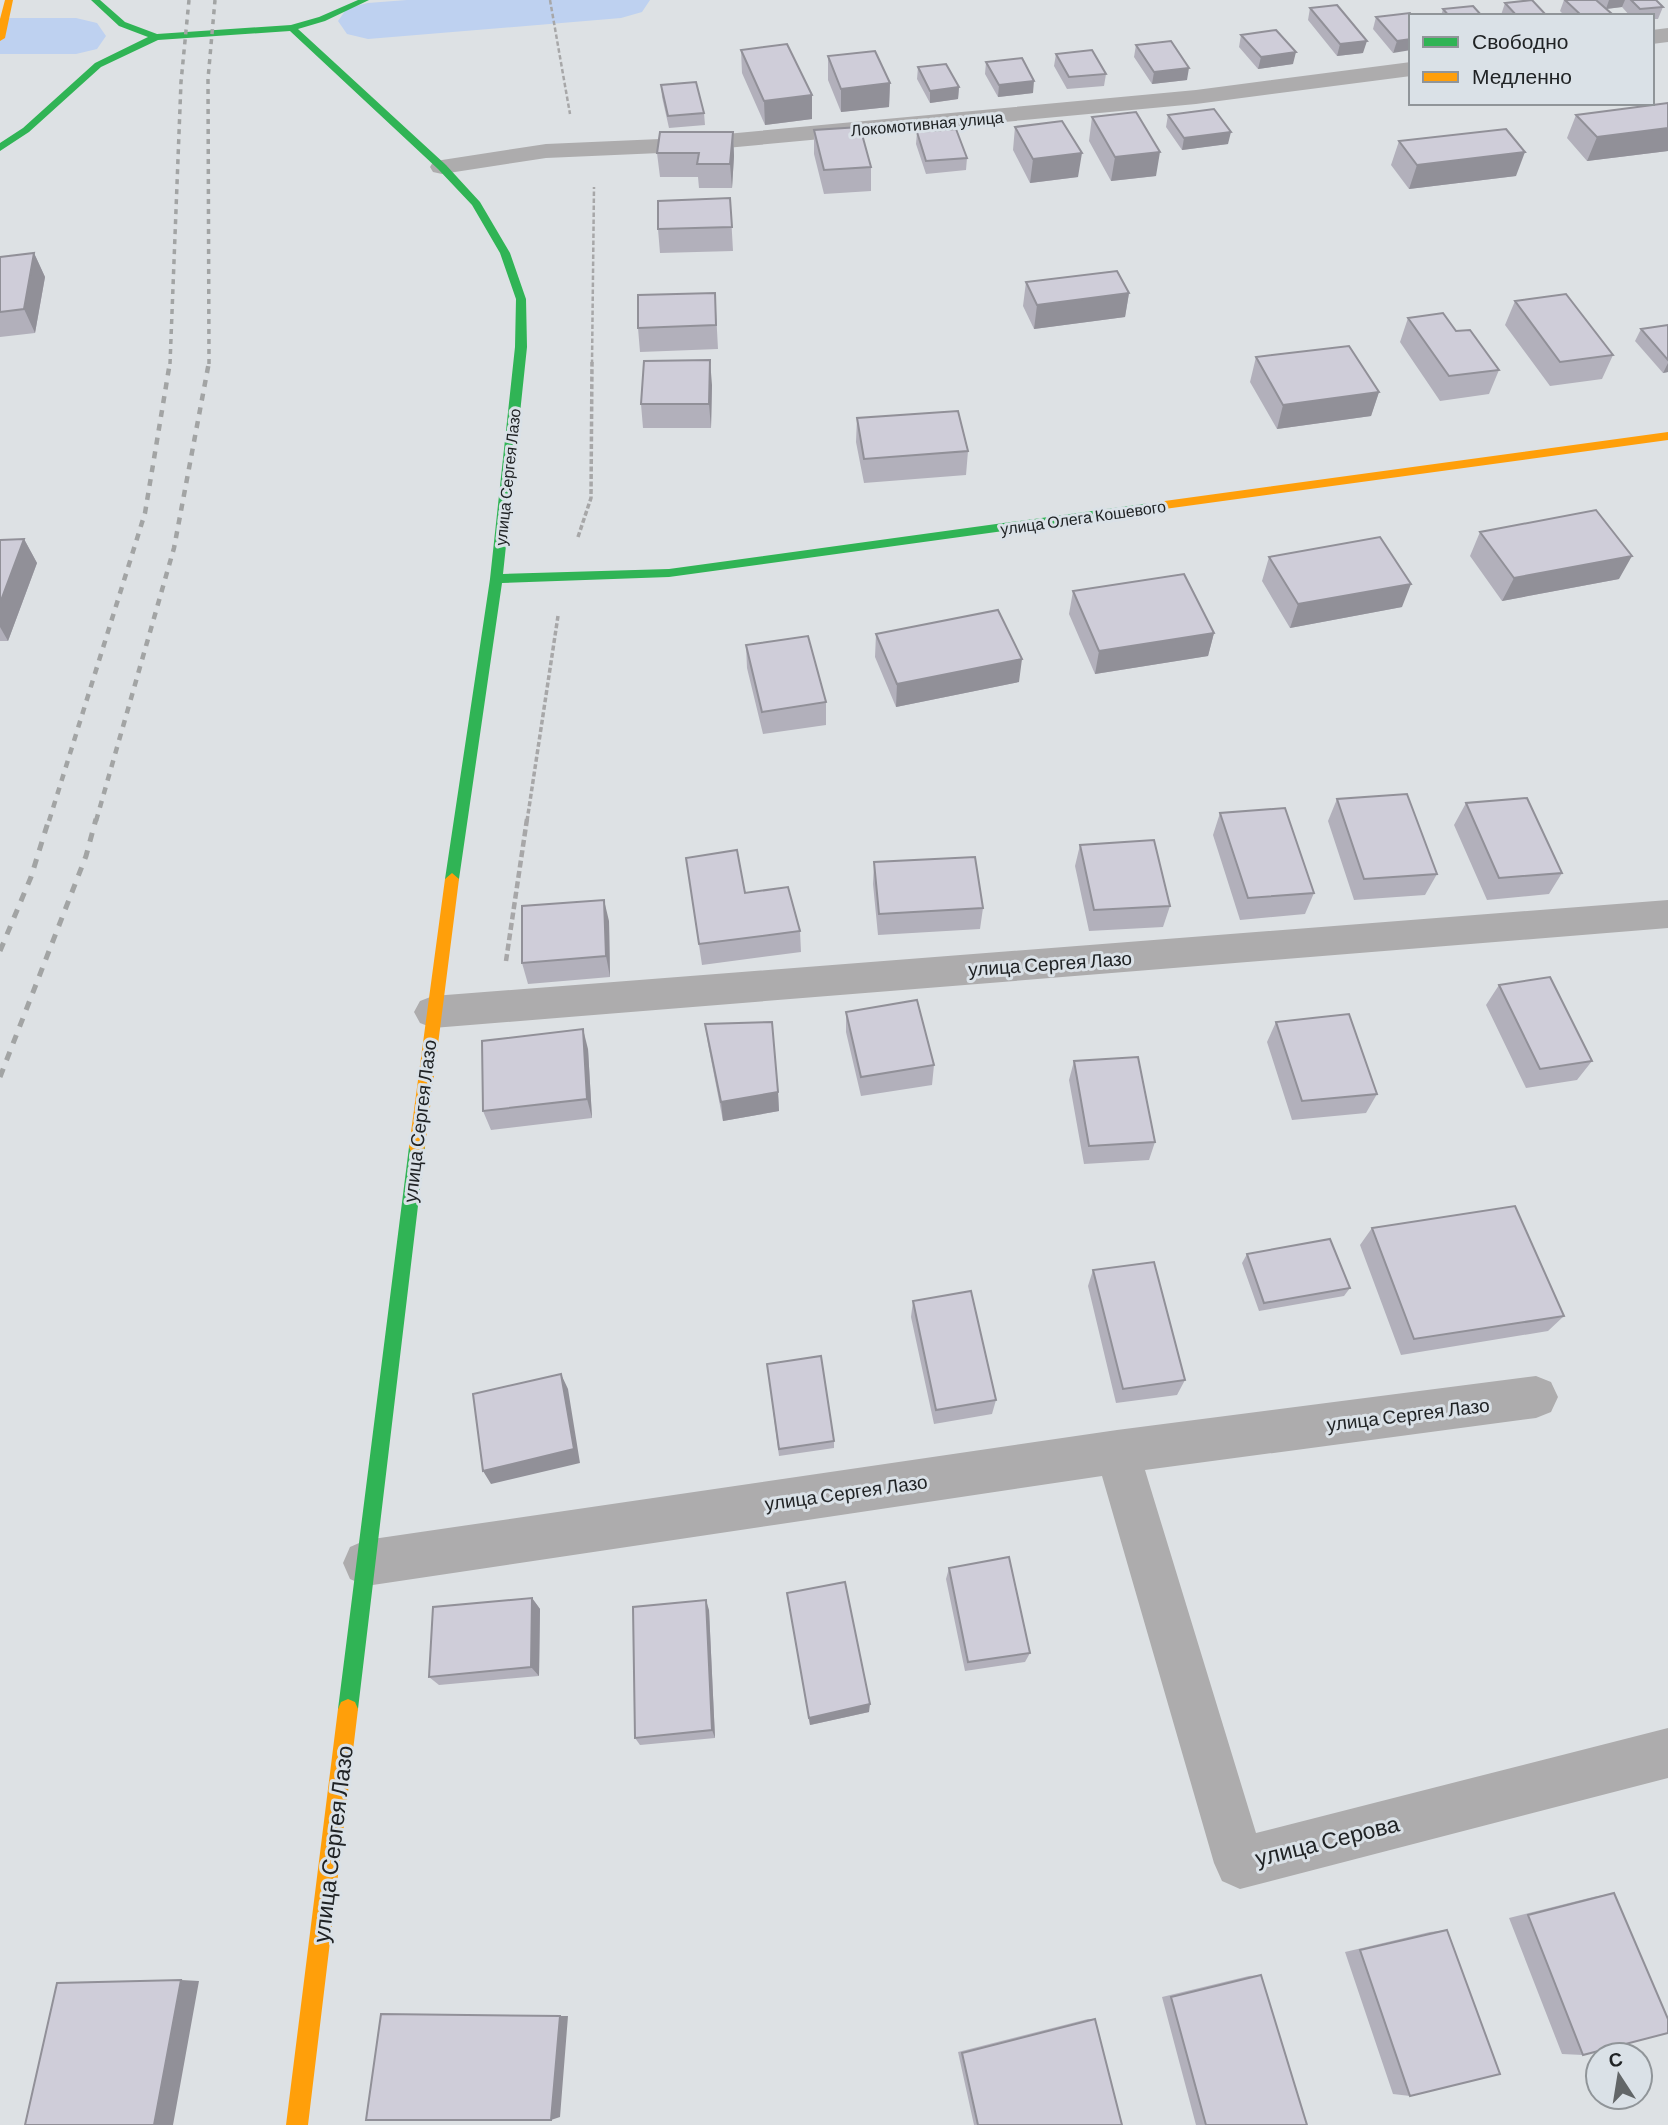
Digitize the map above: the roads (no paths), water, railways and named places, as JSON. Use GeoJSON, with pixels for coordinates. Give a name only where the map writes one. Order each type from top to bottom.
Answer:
{"type":"FeatureCollection","features":[{"type":"Feature","properties":{"kind":"street"},"geometry":{"type":"LineString","coordinates":[[0,38],[9,0]]}},
{"type":"Feature","properties":{"kind":"street"},"geometry":{"type":"LineString","coordinates":[[95,0],[113,20],[137,34],[156,37],[292,28],[322,19],[365,0]]}},
{"type":"Feature","properties":{"kind":"street","name":"улица Сергея Лазо"},"geometry":{"type":"LineString","coordinates":[[292,28],[442,167],[476,204],[505,253],[521,299],[521,346],[496,579],[433,1012],[297,2125]]}},
{"type":"Feature","properties":{"kind":"street"},"geometry":{"type":"LineString","coordinates":[[0,148],[26,130],[98,65],[156,37]]}},
{"type":"Feature","properties":{"kind":"street","name":"Локомотивная улица"},"geometry":{"type":"LineString","coordinates":[[442,167],[595,146],[683,145],[1196,97],[1409,69]]}},
{"type":"Feature","properties":{"kind":"street","name":"улица Олега Кошевого"},"geometry":{"type":"LineString","coordinates":[[496,579],[669,573],[1668,436]]}},
{"type":"Feature","properties":{"kind":"street","name":"улица Сергея Лазо"},"geometry":{"type":"LineString","coordinates":[[433,1012],[1668,915]]}},
{"type":"Feature","properties":{"kind":"street","name":"улица Сергея Лазо"},"geometry":{"type":"LineString","coordinates":[[366,1563],[1117,1451],[1536,1397]]}},
{"type":"Feature","properties":{"kind":"street","name":"улица Серова"},"geometry":{"type":"LineString","coordinates":[[1117,1451],[1240,1863],[1668,1753]]}},
{"type":"Feature","properties":{"kind":"waterway"},"geometry":{"type":"LineString","coordinates":[[368,21],[621,0]]}},
{"type":"Feature","properties":{"kind":"waterway"},"geometry":{"type":"LineString","coordinates":[[0,36],[76,36]]}},
{"type":"Feature","properties":{"kind":"railway"},"geometry":{"type":"LineString","coordinates":[[170,364],[181,82],[189,0]]}},
{"type":"Feature","properties":{"kind":"railway"},"geometry":{"type":"LineString","coordinates":[[209,362],[208,79],[215,0]]}},
{"type":"Feature","properties":{"kind":"railway"},"geometry":{"type":"LineString","coordinates":[[49,821],[145,513],[170,362]]}},
{"type":"Feature","properties":{"kind":"railway"},"geometry":{"type":"LineString","coordinates":[[96,821],[174,548],[209,362]]}},
{"type":"Feature","properties":{"kind":"railway"},"geometry":{"type":"LineString","coordinates":[[0,951],[31,877],[49,819]]}},
{"type":"Feature","properties":{"kind":"railway"},"geometry":{"type":"LineString","coordinates":[[0,1077],[86,856],[96,819]]}}]}
